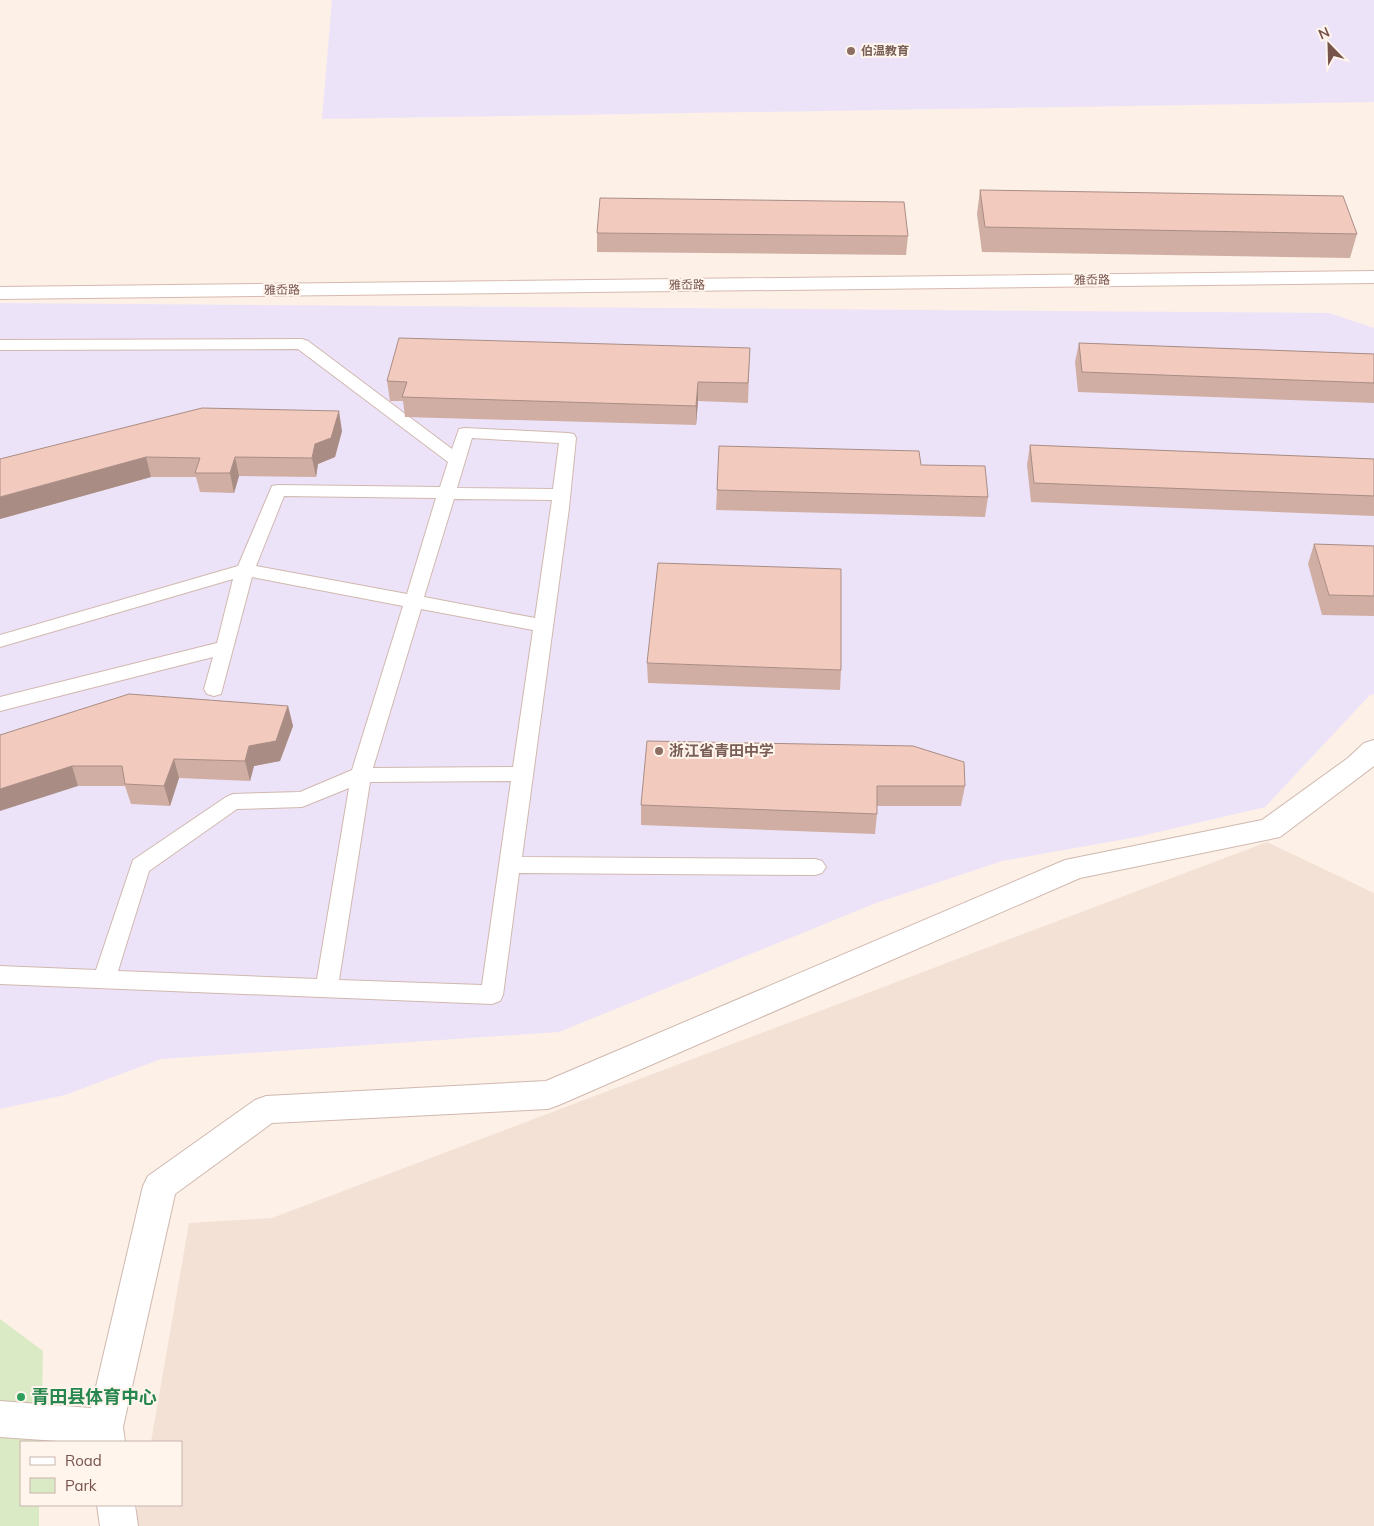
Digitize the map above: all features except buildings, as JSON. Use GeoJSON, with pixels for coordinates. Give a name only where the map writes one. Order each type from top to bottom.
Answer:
{"type":"FeatureCollection","features":[{"type":"Feature","properties":{"kind":"street","name":"雅岙路"},"geometry":{"type":"LineString","coordinates":[[0,293],[1374,277]]}},
{"type":"Feature","properties":{"kind":"street"},"geometry":{"type":"LineString","coordinates":[[0,1419],[106,1435],[160,1186],[266,1110],[548,1095],[1075,868],[1270,830],[1358,765],[1374,750]]}},
{"type":"Feature","properties":{"kind":"street"},"geometry":{"type":"LineString","coordinates":[[116,1506],[119,1526]]}},
{"type":"Feature","properties":{"kind":"lane"},"geometry":{"type":"LineString","coordinates":[[0,344],[302,344],[456,460]]}},
{"type":"Feature","properties":{"kind":"lane"},"geometry":{"type":"LineString","coordinates":[[0,975],[492,995],[568,438],[464,433],[361,775],[327,988]]}},
{"type":"Feature","properties":{"kind":"lane"},"geometry":{"type":"LineString","coordinates":[[214,689],[245,570],[278,490],[561,495]]}},
{"type":"Feature","properties":{"kind":"lane"},"geometry":{"type":"LineString","coordinates":[[0,641],[245,570],[543,626]]}},
{"type":"Feature","properties":{"kind":"lane"},"geometry":{"type":"LineString","coordinates":[[0,704],[225,647]]}},
{"type":"Feature","properties":{"kind":"lane"},"geometry":{"type":"LineString","coordinates":[[104,979],[140,866],[233,802],[302,799],[361,775],[523,774]]}},
{"type":"Feature","properties":{"kind":"lane"},"geometry":{"type":"LineString","coordinates":[[510,865],[815,867]]}},
{"type":"Feature","properties":{"kind":"shaded area","name":"伯温教育"},"geometry":{"type":"Polygon","coordinates":[[[332,0],[1374,0],[1374,102],[322,119],[332,0]]]}},
{"type":"Feature","properties":{"kind":"shaded area","name":"浙江省青田中学"},"geometry":{"type":"Polygon","coordinates":[[[0,303],[1329,313],[1374,328],[1374,694],[1370,695],[1265,807],[1137,837],[1002,861],[876,903],[559,1032],[161,1059],[65,1095],[0,1109],[0,303]]]}},
{"type":"Feature","properties":{"kind":"shaded area"},"geometry":{"type":"Polygon","coordinates":[[[1267,842],[1374,893],[1374,1526],[136,1526],[135,1520],[138,1506],[182,1506],[182,1441],[151,1441],[189,1223],[272,1218],[1267,842]]]}},
{"type":"Feature","properties":{"kind":"green space","name":"青田县体育中心"},"geometry":{"type":"Polygon","coordinates":[[[0,1319],[43,1351],[41,1441],[20,1441],[20,1506],[39,1506],[39,1526],[0,1526],[0,1319]]]}},
{"type":"Feature","properties":{"kind":"place","name":"伯温教育"},"geometry":{"type":"Point","coordinates":[851,51]}},
{"type":"Feature","properties":{"kind":"place","name":"浙江省青田中学"},"geometry":{"type":"Point","coordinates":[659,751]}},
{"type":"Feature","properties":{"kind":"place","name":"青田县体育中心"},"geometry":{"type":"Point","coordinates":[21,1397]}}]}
